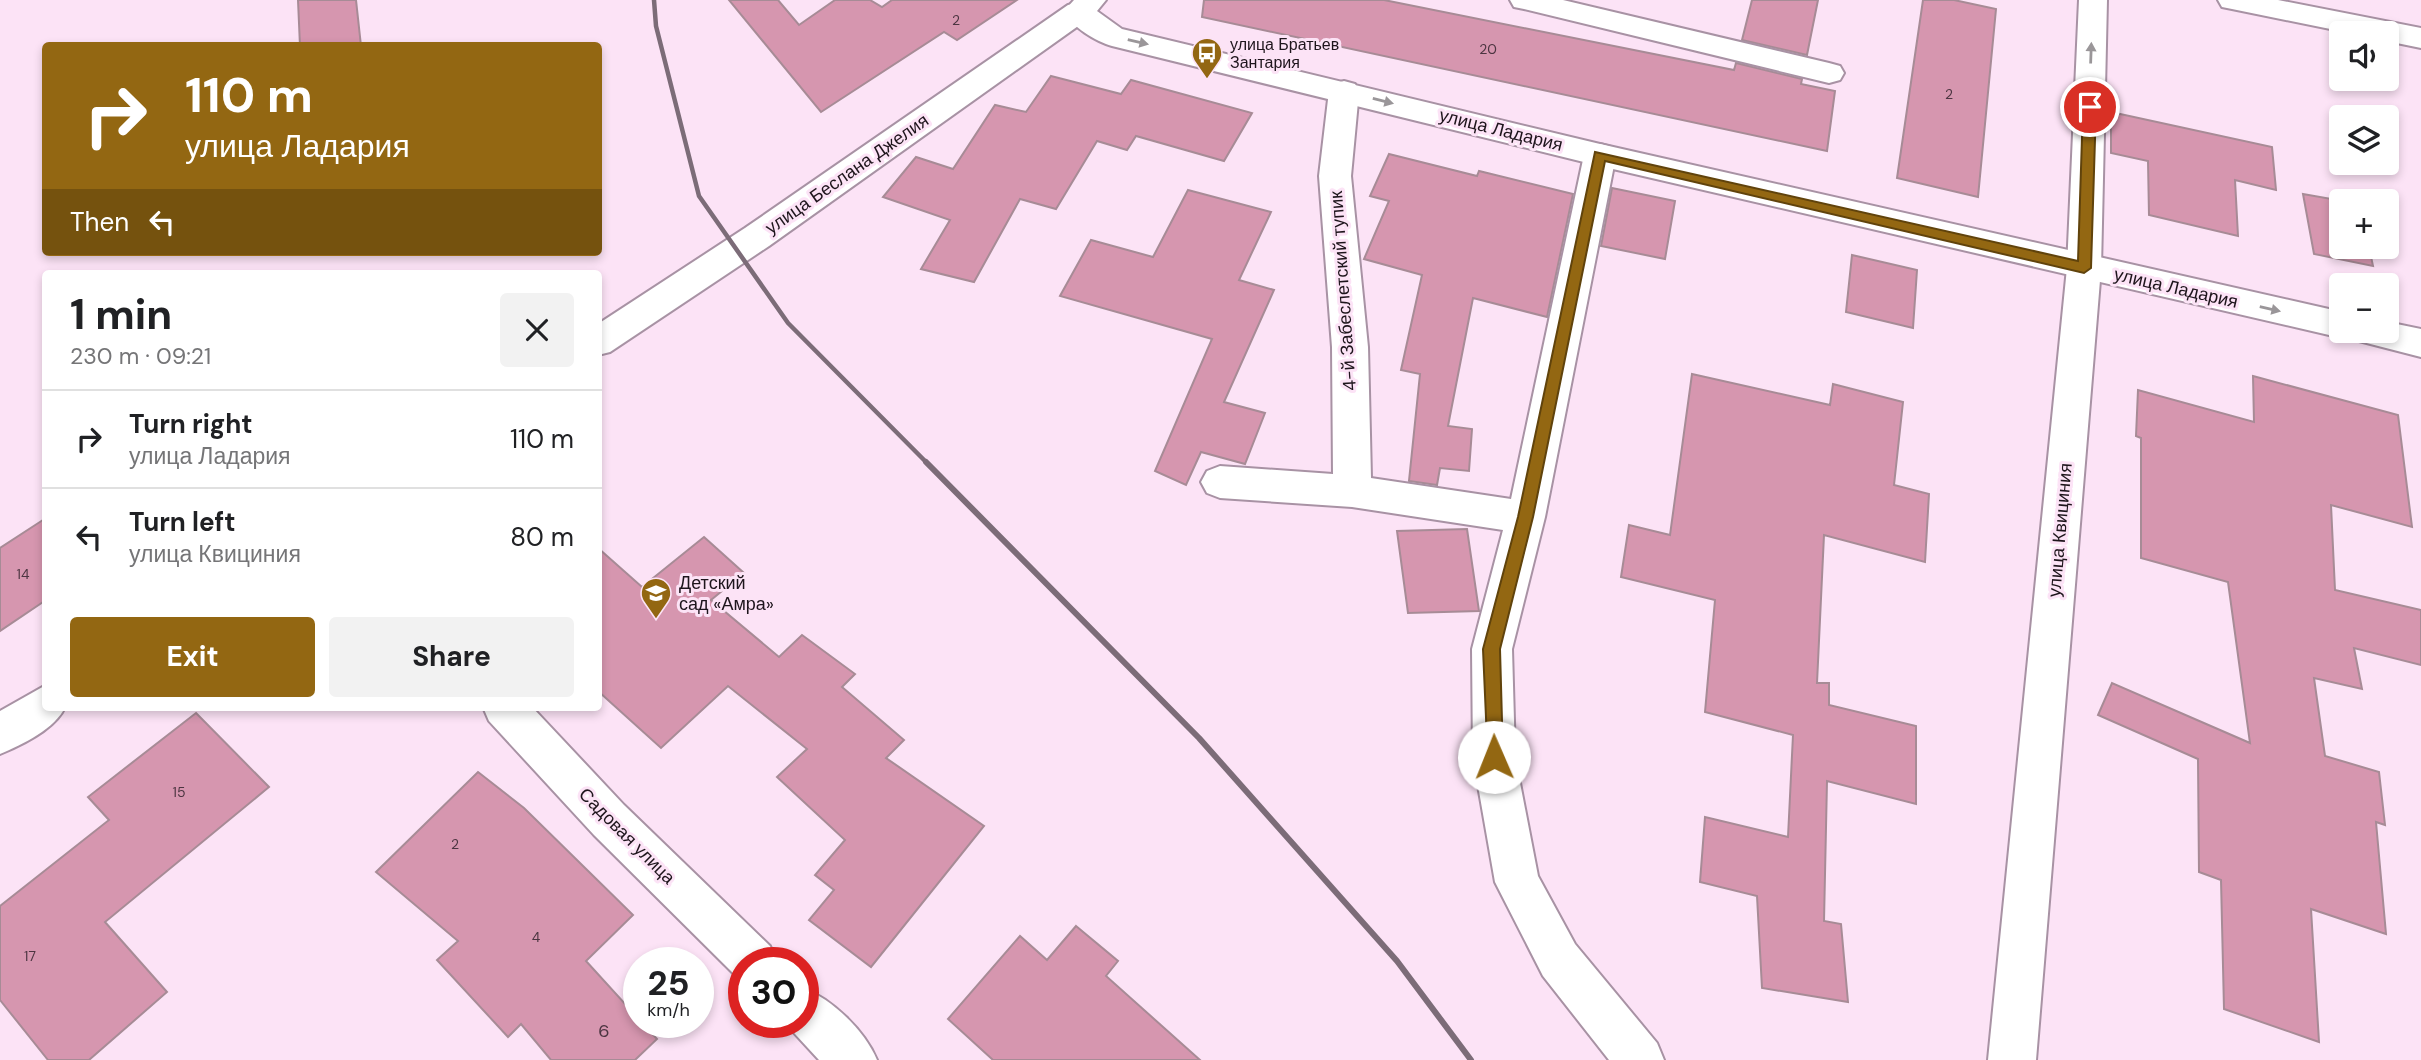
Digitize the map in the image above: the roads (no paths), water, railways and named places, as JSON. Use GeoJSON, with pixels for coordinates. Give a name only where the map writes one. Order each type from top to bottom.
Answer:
{"type":"FeatureCollection","features":[{"type":"Feature","properties":{"kind":"main road"},"geometry":{"type":"LineString","coordinates":[[1524,0],[1829,73]]}},
{"type":"Feature","properties":{"kind":"main road","name":"улица Квициния"},"geometry":{"type":"LineString","coordinates":[[2012,1060],[2084,268],[2093,0]]}},
{"type":"Feature","properties":{"kind":"main road"},"geometry":{"type":"LineString","coordinates":[[2232,0],[2421,38]]}},
{"type":"Feature","properties":{"kind":"main road","name":"улица Ладария"},"geometry":{"type":"LineString","coordinates":[[1085,6],[1112,36],[1600,155],[2329,322]]}},
{"type":"Feature","properties":{"kind":"main road","name":"улица Беслана Джелия"},"geometry":{"type":"LineString","coordinates":[[602,339],[757,237],[1085,6]]}},
{"type":"Feature","properties":{"kind":"main road","name":"4-й Забеслетский тупик"},"geometry":{"type":"LineString","coordinates":[[1344,91],[1335,176],[1350,347],[1352,491]]}},
{"type":"Feature","properties":{"kind":"main road"},"geometry":{"type":"LineString","coordinates":[[1600,155],[1525,517],[1492,649],[1494,757],[1517,882],[1559,960],[1640,1060]]}},
{"type":"Feature","properties":{"kind":"main road"},"geometry":{"type":"LineString","coordinates":[[2399,338],[2421,343]]}},
{"type":"Feature","properties":{"kind":"main road"},"geometry":{"type":"LineString","coordinates":[[1220,482],[1352,491],[1525,517]]}},
{"type":"Feature","properties":{"kind":"main road"},"geometry":{"type":"LineString","coordinates":[[0,734],[42,707]]}},
{"type":"Feature","properties":{"kind":"main road","name":"Садовая улица"},"geometry":{"type":"LineString","coordinates":[[508,711],[609,820],[739,947]]}},
{"type":"Feature","properties":{"kind":"main road"},"geometry":{"type":"LineString","coordinates":[[819,1027],[853,1060]]}},
{"type":"Feature","properties":{"kind":"railway"},"geometry":{"type":"LineString","coordinates":[[654,0],[656,26],[699,196],[788,323],[928,464]]}},
{"type":"Feature","properties":{"kind":"railway"},"geometry":{"type":"LineString","coordinates":[[926,462],[1199,738],[1397,961],[1471,1060]]}},
{"type":"Feature","properties":{"kind":"place","name":"улица Братьев Зантария"},"geometry":{"type":"Point","coordinates":[1207,80]}},
{"type":"Feature","properties":{"kind":"place","name":"Детский сад «Амра»"},"geometry":{"type":"Point","coordinates":[656,620]}}]}
